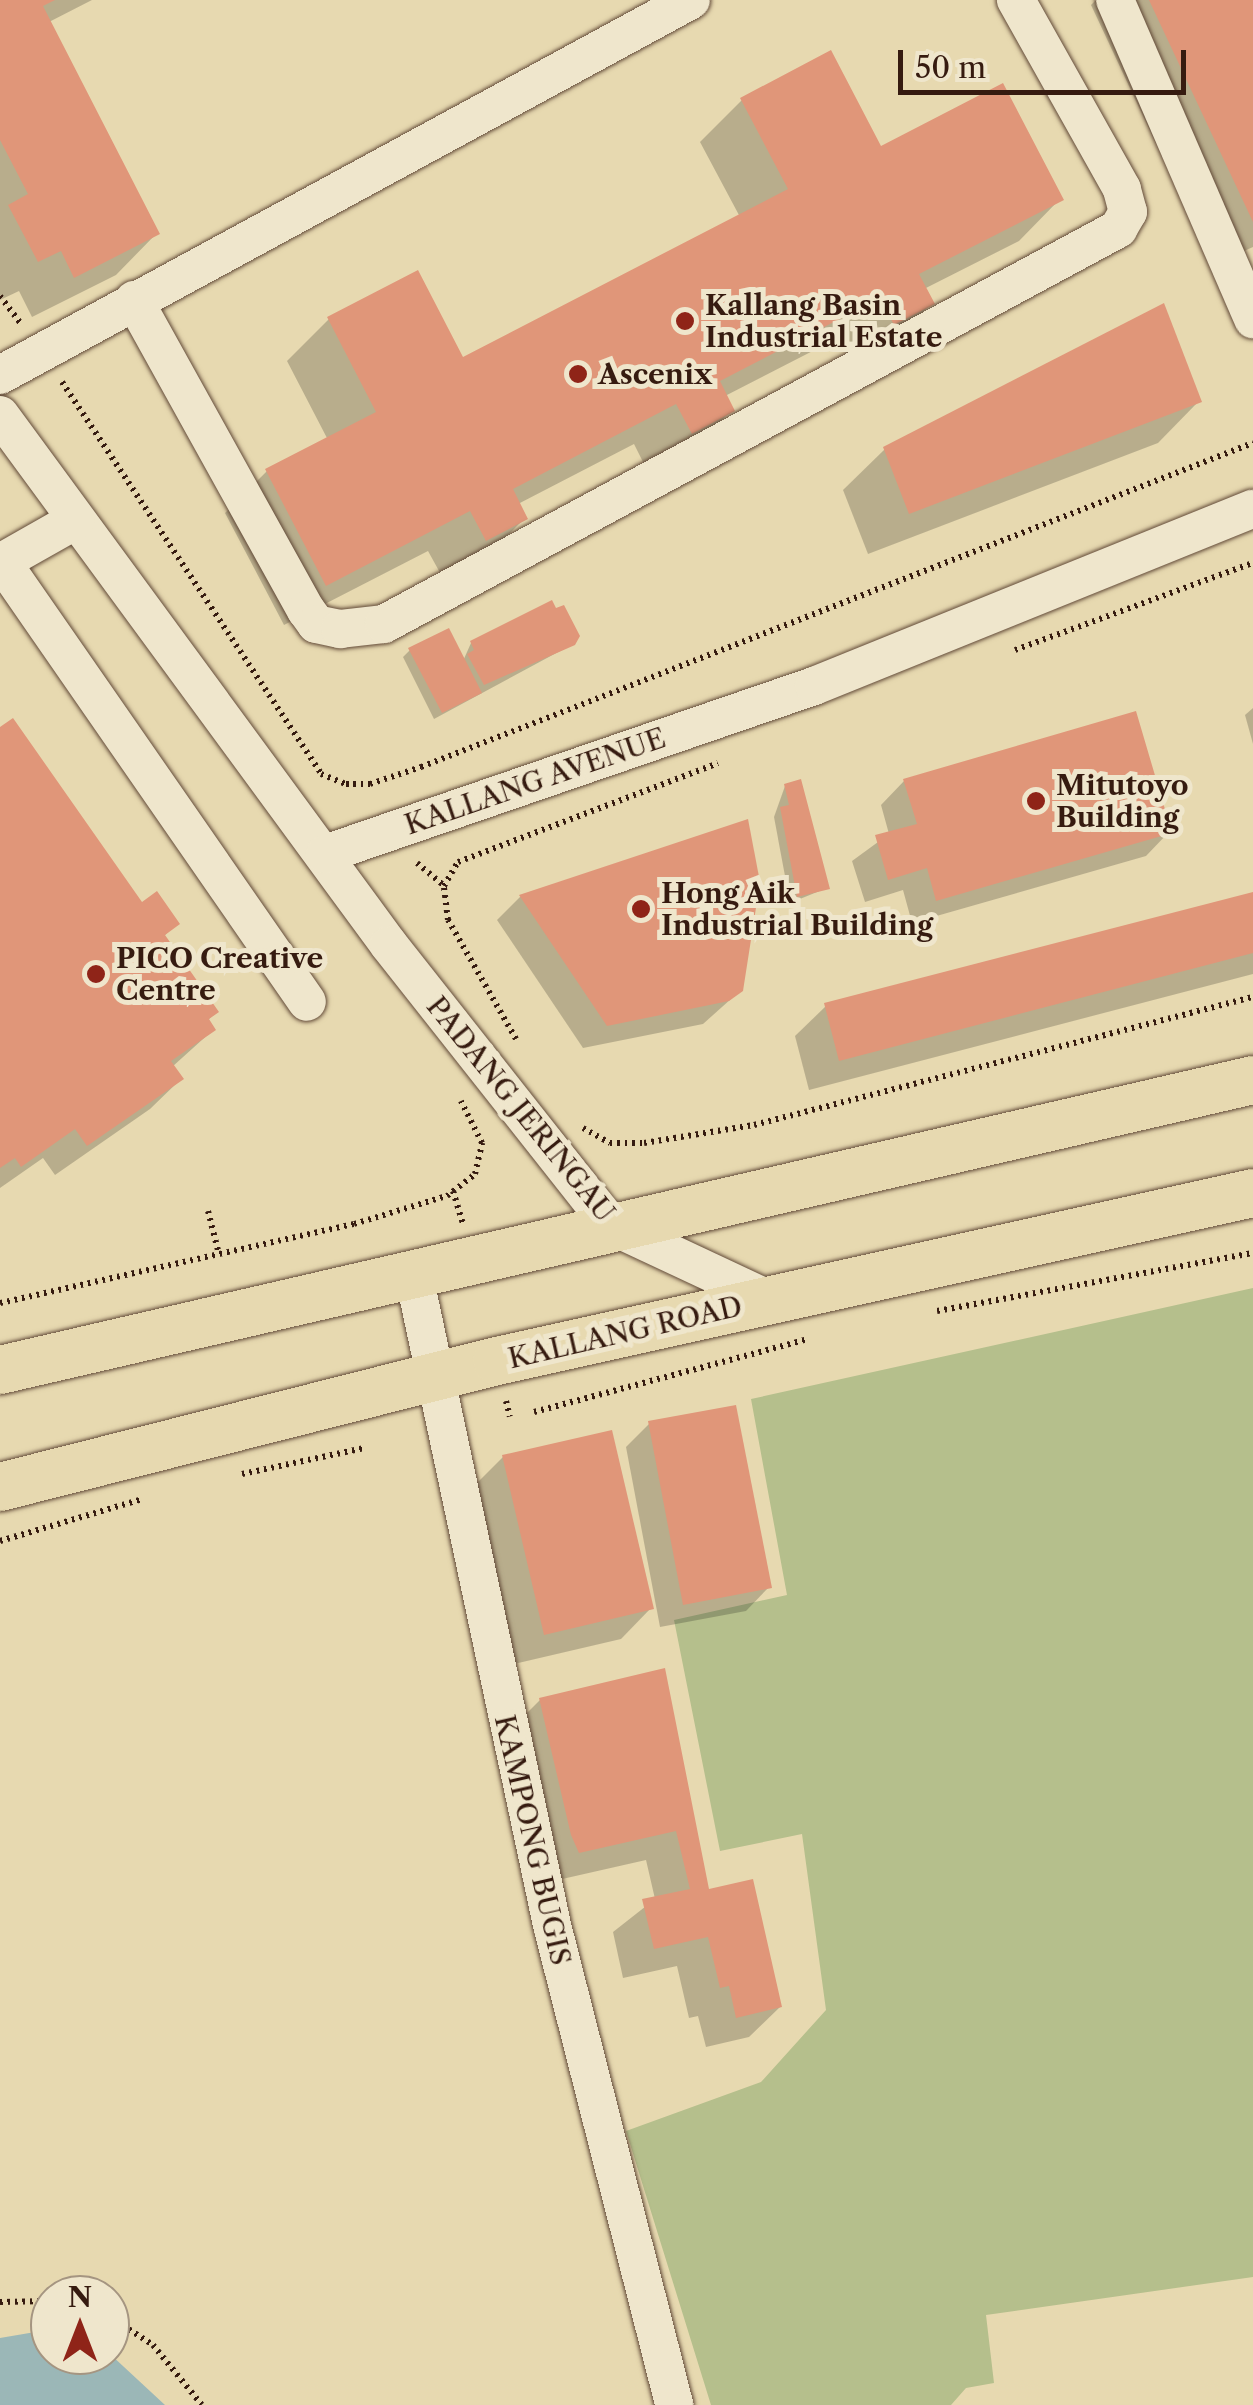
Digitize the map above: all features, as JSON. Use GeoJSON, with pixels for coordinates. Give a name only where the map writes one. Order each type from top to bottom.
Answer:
{"type":"FeatureCollection","features":[{"type":"Feature","properties":{"kind":"main road"},"geometry":{"type":"LineString","coordinates":[[0,1370],[610,1225],[1253,1080]]}},
{"type":"Feature","properties":{"kind":"main road","name":"KALLANG ROAD"},"geometry":{"type":"LineString","coordinates":[[0,1487],[436,1376],[1253,1193]]}},
{"type":"Feature","properties":{"kind":"street"},"geometry":{"type":"LineString","coordinates":[[0,375],[691,0]]}},
{"type":"Feature","properties":{"kind":"street"},"geometry":{"type":"LineString","coordinates":[[134,300],[316,624],[340,630],[384,624],[1118,229],[1128,212],[1122,189],[1016,0]]}},
{"type":"Feature","properties":{"kind":"street"},"geometry":{"type":"LineString","coordinates":[[1115,0],[1253,319]]}},
{"type":"Feature","properties":{"kind":"street"},"geometry":{"type":"LineString","coordinates":[[0,415],[325,854]]}},
{"type":"Feature","properties":{"kind":"street","name":"KALLANG AVENUE"},"geometry":{"type":"LineString","coordinates":[[325,854],[814,686],[1253,509]]}},
{"type":"Feature","properties":{"kind":"street"},"geometry":{"type":"LineString","coordinates":[[76,520],[1,563],[308,1002]]}},
{"type":"Feature","properties":{"kind":"street","name":"PADANG JERINGAU"},"geometry":{"type":"LineString","coordinates":[[325,854],[388,945],[610,1225],[770,1300]]}},
{"type":"Feature","properties":{"kind":"street","name":"KAMPONG BUGIS"},"geometry":{"type":"LineString","coordinates":[[413,1272],[552,1925],[674,2405]]}},
{"type":"Feature","properties":{"kind":"path"},"geometry":{"type":"LineString","coordinates":[[0,296],[42,351],[322,774],[346,784],[370,784],[420,766],[1253,443]]}},
{"type":"Feature","properties":{"kind":"path"},"geometry":{"type":"LineString","coordinates":[[1008,652],[1253,563]]}},
{"type":"Feature","properties":{"kind":"path"},"geometry":{"type":"LineString","coordinates":[[520,1045],[448,920],[444,886],[458,862],[734,756]]}},
{"type":"Feature","properties":{"kind":"path"},"geometry":{"type":"LineString","coordinates":[[576,1125],[610,1143],[754,1125],[1253,997]]}},
{"type":"Feature","properties":{"kind":"path"},"geometry":{"type":"LineString","coordinates":[[208,1211],[219,1254]]}},
{"type":"Feature","properties":{"kind":"path"},"geometry":{"type":"LineString","coordinates":[[926,1313],[1253,1253]]}},
{"type":"Feature","properties":{"kind":"path"},"geometry":{"type":"LineString","coordinates":[[534,1412],[812,1338]]}},
{"type":"Feature","properties":{"kind":"path"},"geometry":{"type":"LineString","coordinates":[[232,1476],[364,1448]]}},
{"type":"Feature","properties":{"kind":"path"},"geometry":{"type":"LineString","coordinates":[[0,1541],[159,1494]]}},
{"type":"Feature","properties":{"kind":"path"},"geometry":{"type":"LineString","coordinates":[[0,2302],[30,2301]]}},
{"type":"Feature","properties":{"kind":"path"},"geometry":{"type":"LineString","coordinates":[[130,2330],[153,2344],[202,2405]]}},
{"type":"Feature","properties":{"kind":"green space"},"geometry":{"type":"Polygon","coordinates":[[[1253,1288],[1253,2277],[986,2315],[994,2383],[966,2388],[951,2405],[711,2405],[626,2131],[761,2082],[826,2010],[802,1834],[720,1851],[674,1620],[787,1595],[751,1399],[1253,1288]]]}},
{"type":"Feature","properties":{"kind":"water"},"geometry":{"type":"Polygon","coordinates":[[[30,2333],[30,2375],[130,2373],[165,2405],[0,2405],[0,2338],[30,2333]]]}},
{"type":"Feature","properties":{"kind":"building"},"geometry":{"type":"Polygon","coordinates":[[[0,0],[55,0],[43,6],[160,234],[74,278],[61,251],[38,262],[8,205],[28,194],[0,140],[0,0]]]}},
{"type":"Feature","properties":{"kind":"building"},"geometry":{"type":"Polygon","coordinates":[[[1149,0],[1253,0],[1253,222],[1149,0]]]}},
{"type":"Feature","properties":{"kind":"building","name":"Kallang Basin Industrial Estate"},"geometry":{"type":"Polygon","coordinates":[[[831,50],[881,146],[1003,83],[1064,200],[919,274],[935,304],[894,325],[880,298],[720,381],[735,411],[692,434],[676,404],[513,489],[528,519],[486,541],[470,511],[326,586],[265,469],[376,412],[327,317],[418,270],[463,357],[788,189],[740,98],[831,50]]]}},
{"type":"Feature","properties":{"kind":"building"},"geometry":{"type":"Polygon","coordinates":[[[1164,303],[1202,402],[909,514],[883,447],[1164,303]]]}},
{"type":"Feature","properties":{"kind":"building"},"geometry":{"type":"Polygon","coordinates":[[[552,600],[556,608],[564,605],[580,636],[575,645],[484,685],[467,654],[474,650],[470,641],[552,600]]]}},
{"type":"Feature","properties":{"kind":"building"},"geometry":{"type":"Polygon","coordinates":[[[449,628],[482,693],[442,713],[408,648],[449,628]]]}},
{"type":"Feature","properties":{"kind":"building","name":"Mitutoyo Building"},"geometry":{"type":"Polygon","coordinates":[[[1136,711],[1172,833],[936,901],[927,868],[888,880],[875,835],[917,824],[903,779],[1136,711]]]}},
{"type":"Feature","properties":{"kind":"building","name":"PICO Creative Centre"},"geometry":{"type":"Polygon","coordinates":[[[13,718],[142,902],[157,891],[180,924],[165,935],[219,1012],[209,1019],[216,1030],[171,1061],[184,1079],[87,1146],[75,1129],[21,1167],[15,1158],[0,1168],[0,727],[13,718]]]}},
{"type":"Feature","properties":{"kind":"building"},"geometry":{"type":"Polygon","coordinates":[[[801,779],[830,889],[797,897],[780,807],[789,805],[784,784],[801,779]]]}},
{"type":"Feature","properties":{"kind":"building","name":"Hong Aik Industrial Building"},"geometry":{"type":"Polygon","coordinates":[[[748,819],[760,882],[743,991],[729,1001],[607,1026],[519,895],[748,819]]]}},
{"type":"Feature","properties":{"kind":"building"},"geometry":{"type":"Polygon","coordinates":[[[1253,892],[1253,953],[839,1061],[824,1003],[1253,892]]]}},
{"type":"Feature","properties":{"kind":"building"},"geometry":{"type":"Polygon","coordinates":[[[736,1405],[772,1588],[683,1605],[648,1421],[736,1405]]]}},
{"type":"Feature","properties":{"kind":"building"},"geometry":{"type":"Polygon","coordinates":[[[612,1430],[654,1609],[544,1635],[502,1455],[612,1430]]]}},
{"type":"Feature","properties":{"kind":"building"},"geometry":{"type":"Polygon","coordinates":[[[665,1668],[709,1889],[753,1879],[782,2007],[736,2018],[729,1986],[720,1988],[708,1937],[654,1949],[642,1899],[690,1889],[676,1831],[579,1853],[571,1835],[539,1698],[665,1668]]]}},
{"type":"Feature","properties":{"kind":"place","name":"Kallang Basin Industrial Estate"},"geometry":{"type":"Point","coordinates":[685,321]}},
{"type":"Feature","properties":{"kind":"place","name":"Ascenix"},"geometry":{"type":"Point","coordinates":[578,374]}},
{"type":"Feature","properties":{"kind":"place","name":"Mitutoyo Building"},"geometry":{"type":"Point","coordinates":[1036,801]}},
{"type":"Feature","properties":{"kind":"place","name":"Hong Aik Industrial Building"},"geometry":{"type":"Point","coordinates":[641,909]}},
{"type":"Feature","properties":{"kind":"place","name":"PICO Creative Centre"},"geometry":{"type":"Point","coordinates":[96,974]}}]}
